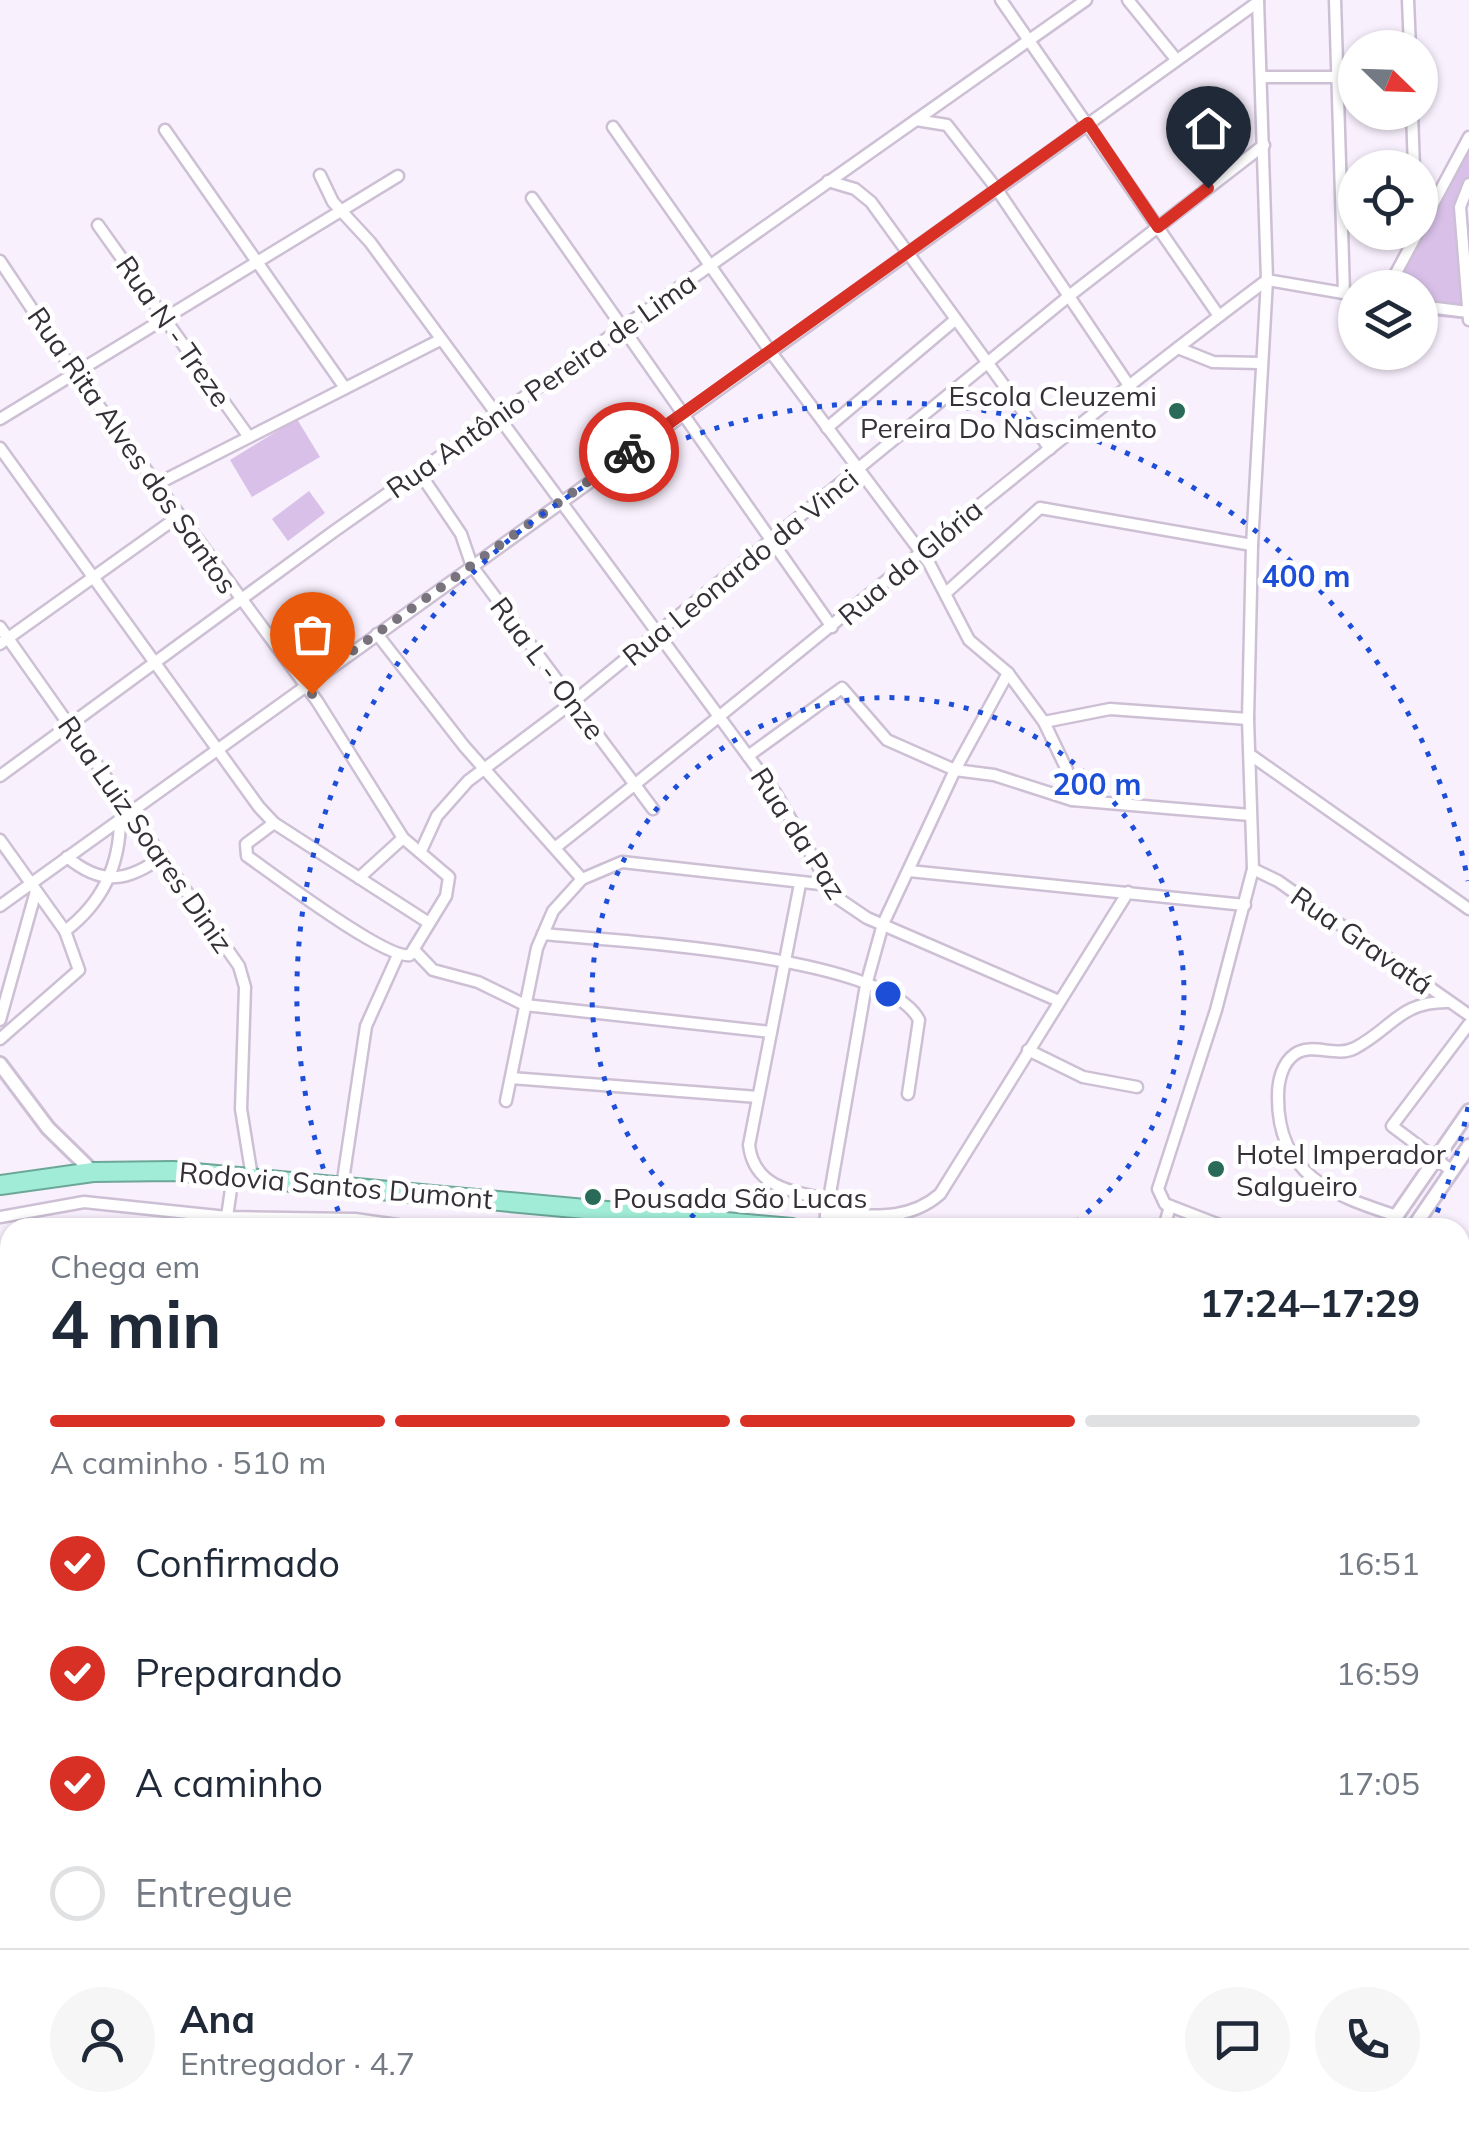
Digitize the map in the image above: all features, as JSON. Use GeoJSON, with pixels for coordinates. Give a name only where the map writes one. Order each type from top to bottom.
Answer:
{"type":"FeatureCollection","features":[{"type":"Feature","properties":{"kind":"highway","name":"Rodovia Santos Dumont"},"geometry":{"type":"LineString","coordinates":[[0,1185],[94,1172],[243,1176],[682,1218]]}},
{"type":"Feature","properties":{"kind":"street"},"geometry":{"type":"LineString","coordinates":[[1001,0],[1219,316]]}},
{"type":"Feature","properties":{"kind":"street","name":"Rua Antônio Pereira de Lima"},"geometry":{"type":"LineString","coordinates":[[0,776],[710,264],[1086,0]]}},
{"type":"Feature","properties":{"kind":"street"},"geometry":{"type":"LineString","coordinates":[[1128,0],[1174,58]]}},
{"type":"Feature","properties":{"kind":"street"},"geometry":{"type":"LineString","coordinates":[[1334,0],[1349,270]]}},
{"type":"Feature","properties":{"kind":"street"},"geometry":{"type":"LineString","coordinates":[[1408,0],[1409,30]]}},
{"type":"Feature","properties":{"kind":"street"},"geometry":{"type":"LineString","coordinates":[[0,906],[34,887],[132,810],[1258,1]]}},
{"type":"Feature","properties":{"kind":"street"},"geometry":{"type":"LineString","coordinates":[[1201,1218],[1162,1201],[1158,1189],[1216,1010],[1252,868],[1252,756],[1248,719],[1252,545],[1267,280],[1258,1]]}},
{"type":"Feature","properties":{"kind":"street"},"geometry":{"type":"LineString","coordinates":[[1262,77],[1337,77]]}},
{"type":"Feature","properties":{"kind":"street"},"geometry":{"type":"LineString","coordinates":[[916,120],[947,125],[996,188],[1130,387]]}},
{"type":"Feature","properties":{"kind":"street"},"geometry":{"type":"LineString","coordinates":[[613,127],[770,351],[921,553],[947,592],[969,640],[1008,673],[1044,722],[1067,770],[1072,800]]}},
{"type":"Feature","properties":{"kind":"street"},"geometry":{"type":"LineString","coordinates":[[165,130],[345,388]]}},
{"type":"Feature","properties":{"kind":"street"},"geometry":{"type":"LineString","coordinates":[[1438,194],[1469,138]]}},
{"type":"Feature","properties":{"kind":"street","name":"Rua Leonardo da Vinci"},"geometry":{"type":"LineString","coordinates":[[421,851],[454,793],[573,702],[988,367],[1069,296],[1264,145]]}},
{"type":"Feature","properties":{"kind":"street","name":"Rua da Paz"},"geometry":{"type":"LineString","coordinates":[[320,175],[340,212],[361,231],[748,756],[801,832],[830,885],[851,910],[1059,1001]]}},
{"type":"Feature","properties":{"kind":"street"},"geometry":{"type":"LineString","coordinates":[[0,419],[398,176]]}},
{"type":"Feature","properties":{"kind":"street"},"geometry":{"type":"LineString","coordinates":[[828,181],[863,194],[1050,449]]}},
{"type":"Feature","properties":{"kind":"street"},"geometry":{"type":"LineString","coordinates":[[1438,309],[1468,315],[1460,207],[1469,184]]}},
{"type":"Feature","properties":{"kind":"street"},"geometry":{"type":"LineString","coordinates":[[532,198],[680,415],[832,627]]}},
{"type":"Feature","properties":{"kind":"street","name":"Rua N - Treze"},"geometry":{"type":"LineString","coordinates":[[98,225],[250,437]]}},
{"type":"Feature","properties":{"kind":"street","name":"Rua Rita Alves dos Santos"},"geometry":{"type":"LineString","coordinates":[[0,261],[76,375],[304,686],[403,838]]}},
{"type":"Feature","properties":{"kind":"street"},"geometry":{"type":"LineString","coordinates":[[1267,280],[1338,292]]}},
{"type":"Feature","properties":{"kind":"street","name":"Rua da Glória"},"geometry":{"type":"LineString","coordinates":[[556,847],[1050,449],[1267,280]]}},
{"type":"Feature","properties":{"kind":"street"},"geometry":{"type":"LineString","coordinates":[[827,428],[955,320]]}},
{"type":"Feature","properties":{"kind":"street"},"geometry":{"type":"LineString","coordinates":[[157,484],[440,340]]}},
{"type":"Feature","properties":{"kind":"street"},"geometry":{"type":"LineString","coordinates":[[1178,348],[1213,362],[1261,362]]}},
{"type":"Feature","properties":{"kind":"street"},"geometry":{"type":"LineString","coordinates":[[0,448],[215,750],[274,822],[429,923]]}},
{"type":"Feature","properties":{"kind":"street","name":"Rua L - Onze"},"geometry":{"type":"LineString","coordinates":[[419,472],[454,522],[472,566],[653,809]]}},
{"type":"Feature","properties":{"kind":"street"},"geometry":{"type":"LineString","coordinates":[[947,592],[1040,508],[1252,545]]}},
{"type":"Feature","properties":{"kind":"street"},"geometry":{"type":"LineString","coordinates":[[4,641],[179,516]]}},
{"type":"Feature","properties":{"kind":"street","name":"Rua Luiz Soares Diniz"},"geometry":{"type":"LineString","coordinates":[[0,627],[4,641],[132,810],[226,945],[244,978],[240,1110],[243,1176],[226,1217]]}},
{"type":"Feature","properties":{"kind":"street"},"geometry":{"type":"LineString","coordinates":[[377,634],[464,746],[488,768],[582,880]]}},
{"type":"Feature","properties":{"kind":"street"},"geometry":{"type":"LineString","coordinates":[[825,1218],[866,985],[883,924],[956,770],[1008,673]]}},
{"type":"Feature","properties":{"kind":"street"},"geometry":{"type":"LineString","coordinates":[[748,756],[842,688],[886,740],[956,770],[994,774],[1072,800],[1250,814]]}},
{"type":"Feature","properties":{"kind":"street"},"geometry":{"type":"LineString","coordinates":[[1044,722],[1110,710],[1248,719]]}},
{"type":"Feature","properties":{"kind":"street"},"geometry":{"type":"LineString","coordinates":[[1252,756],[1469,909]]}},
{"type":"Feature","properties":{"kind":"street"},"geometry":{"type":"LineString","coordinates":[[65,932],[90,909],[109,877],[119,848],[120,819]]}},
{"type":"Feature","properties":{"kind":"street"},"geometry":{"type":"LineString","coordinates":[[274,822],[246,844],[247,856],[399,956]]}},
{"type":"Feature","properties":{"kind":"street"},"geometry":{"type":"LineString","coordinates":[[342,1187],[366,1026],[399,956],[414,950],[450,882],[445,870],[403,838],[359,878]]}},
{"type":"Feature","properties":{"kind":"street"},"geometry":{"type":"LineString","coordinates":[[0,840],[65,932],[79,961],[77,973],[0,1039]]}},
{"type":"Feature","properties":{"kind":"street"},"geometry":{"type":"LineString","coordinates":[[68,857],[79,867],[109,877],[133,876],[163,856]]}},
{"type":"Feature","properties":{"kind":"street"},"geometry":{"type":"LineString","coordinates":[[506,1101],[530,974],[553,911],[582,880],[622,862],[830,885]]}},
{"type":"Feature","properties":{"kind":"street","name":"Rua Gravatá"},"geometry":{"type":"LineString","coordinates":[[1252,868],[1278,880],[1469,1015]]}},
{"type":"Feature","properties":{"kind":"street"},"geometry":{"type":"LineString","coordinates":[[909,871],[1245,905]]}},
{"type":"Feature","properties":{"kind":"street"},"geometry":{"type":"LineString","coordinates":[[800,884],[750,1145],[760,1173],[775,1186],[828,1198]]}},
{"type":"Feature","properties":{"kind":"street"},"geometry":{"type":"LineString","coordinates":[[0,1020],[34,887]]}},
{"type":"Feature","properties":{"kind":"street"},"geometry":{"type":"LineString","coordinates":[[826,1214],[901,1215],[928,1204],[947,1184],[1128,892]]}},
{"type":"Feature","properties":{"kind":"street"},"geometry":{"type":"LineString","coordinates":[[544,934],[783,959],[866,985],[902,1003],[918,1020],[908,1094]]}},
{"type":"Feature","properties":{"kind":"street"},"geometry":{"type":"LineString","coordinates":[[414,950],[433,970],[478,982],[525,1006],[771,1032]]}},
{"type":"Feature","properties":{"kind":"street"},"geometry":{"type":"LineString","coordinates":[[1384,1218],[1309,1178],[1283,1132],[1279,1114],[1281,1074],[1294,1055],[1303,1050],[1350,1051],[1403,1011],[1430,1002],[1450,1002]]}},
{"type":"Feature","properties":{"kind":"street"},"geometry":{"type":"LineString","coordinates":[[1452,1171],[1392,1126],[1469,1024]]}},
{"type":"Feature","properties":{"kind":"street"},"geometry":{"type":"LineString","coordinates":[[1028,1050],[1084,1076],[1137,1087]]}},
{"type":"Feature","properties":{"kind":"street"},"geometry":{"type":"LineString","coordinates":[[0,1064],[48,1128],[94,1172]]}},
{"type":"Feature","properties":{"kind":"street"},"geometry":{"type":"LineString","coordinates":[[511,1078],[758,1097]]}},
{"type":"Feature","properties":{"kind":"street"},"geometry":{"type":"LineString","coordinates":[[1395,1218],[1469,1111]]}},
{"type":"Feature","properties":{"kind":"street"},"geometry":{"type":"LineString","coordinates":[[1420,1218],[1469,1146]]}},
{"type":"Feature","properties":{"kind":"street"},"geometry":{"type":"LineString","coordinates":[[37,1178],[46,1206]]}},
{"type":"Feature","properties":{"kind":"street"},"geometry":{"type":"LineString","coordinates":[[0,1216],[46,1206],[101,1202],[226,1217],[290,1218]]}},
{"type":"Feature","properties":{"kind":"street"},"geometry":{"type":"LineString","coordinates":[[1167,1218],[1170,1206]]}},
{"type":"Feature","properties":{"kind":"shaded area"},"geometry":{"type":"Polygon","coordinates":[[[1469,134],[1469,180],[1459,197],[1461,319],[1438,317],[1438,270],[1400,270],[1410,250],[1438,250],[1438,195],[1469,134]]]}},
{"type":"Feature","properties":{"kind":"shaded area"},"geometry":{"type":"Polygon","coordinates":[[[297,419],[320,457],[252,497],[230,460],[297,419]]]}},
{"type":"Feature","properties":{"kind":"shaded area"},"geometry":{"type":"Polygon","coordinates":[[[309,491],[325,513],[288,541],[272,519],[309,491]]]}},
{"type":"Feature","properties":{"kind":"way so far"},"geometry":{"type":"LineString","coordinates":[[312,694],[304,686],[629,452]]}},
{"type":"Feature","properties":{"kind":"place","name":"Escola Cleuzemi Pereira Do Nascimento"},"geometry":{"type":"Point","coordinates":[1177,411]}},
{"type":"Feature","properties":{"kind":"place","name":"Hotel Imperador Salgueiro"},"geometry":{"type":"Point","coordinates":[1216,1169]}},
{"type":"Feature","properties":{"kind":"place","name":"Pousada São Lucas"},"geometry":{"type":"Point","coordinates":[593,1197]}},
{"type":"Feature","properties":{"kind":"route"},"geometry":{"type":"LineString","coordinates":[[629,452],[1088,123],[1158,227],[1208,188]]}}]}
